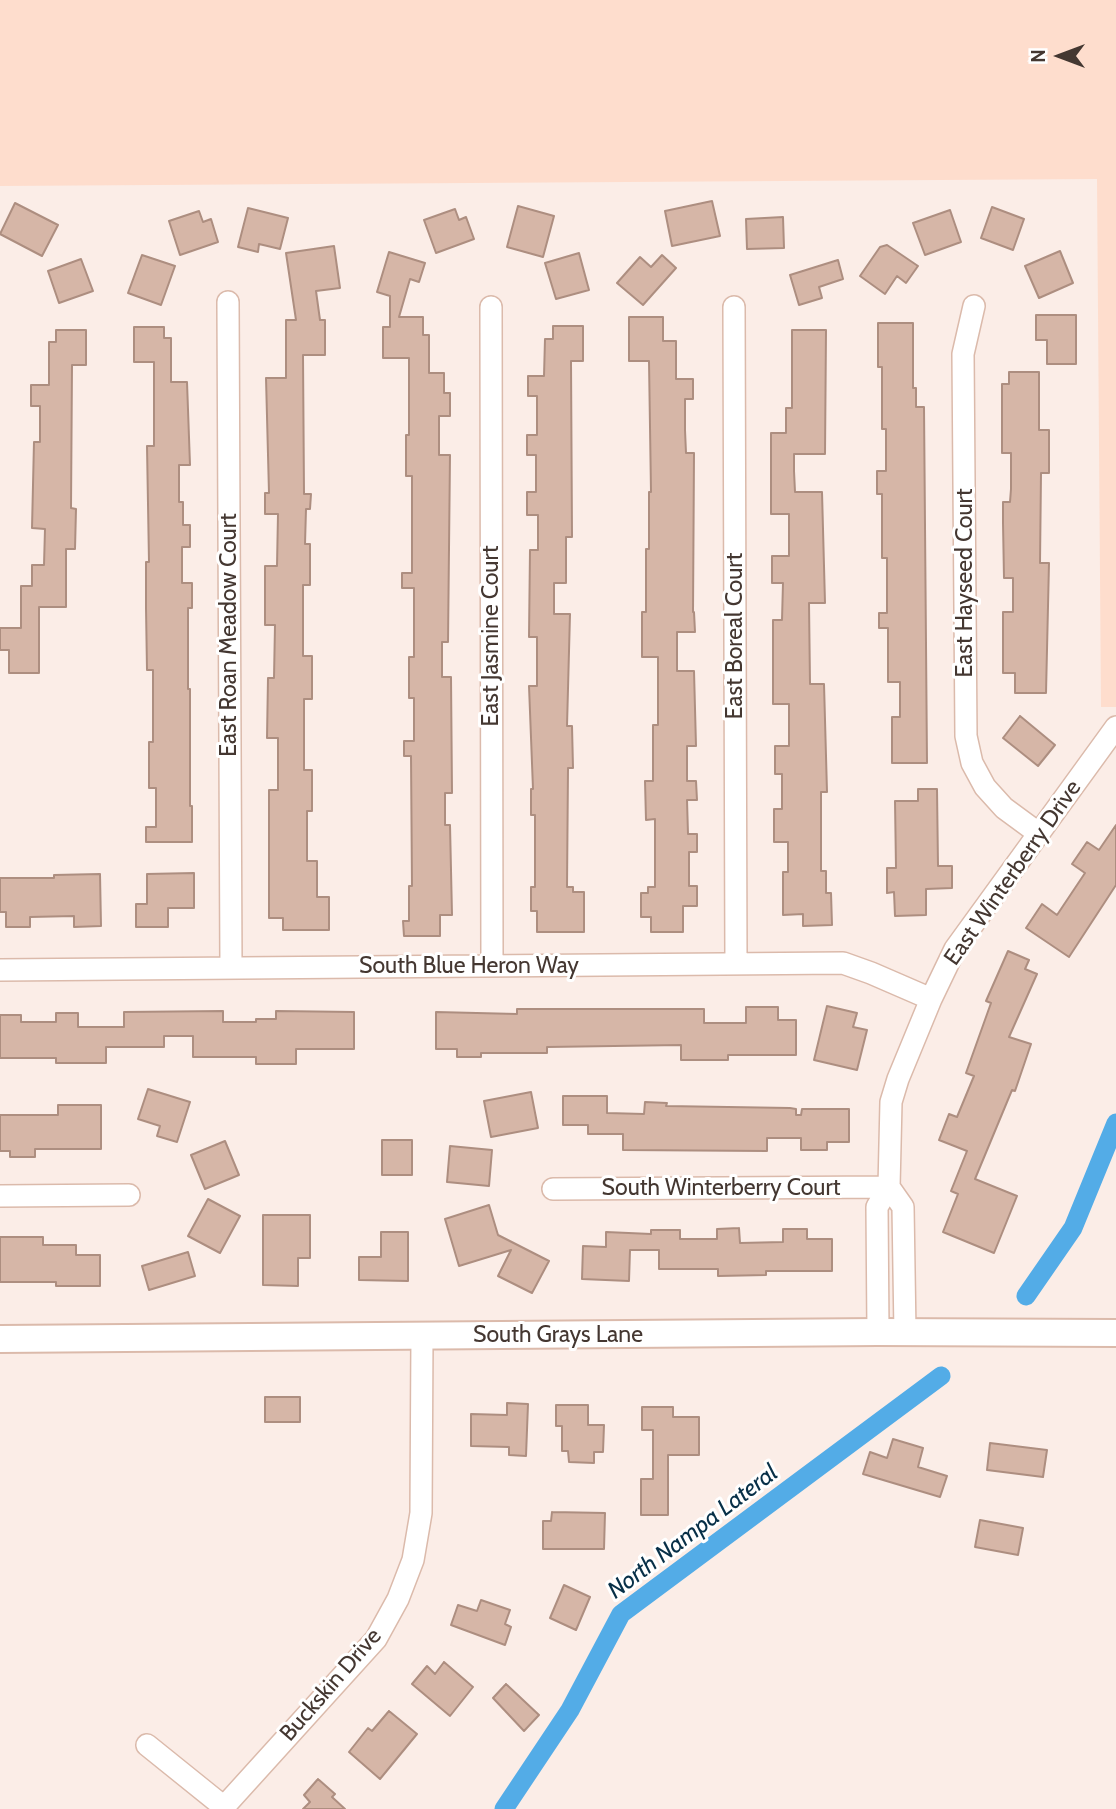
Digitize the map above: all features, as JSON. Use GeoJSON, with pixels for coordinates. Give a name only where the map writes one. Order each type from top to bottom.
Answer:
{"type":"FeatureCollection","features":[{"type":"Feature","properties":{"kind":"street","name":"East Roan Meadow Court"},"geometry":{"type":"LineString","coordinates":[[228,302],[231,968]]}},
{"type":"Feature","properties":{"kind":"street","name":"East Hayseed Court"},"geometry":{"type":"LineString","coordinates":[[974,306],[963,354],[966,736],[972,763],[985,788],[1004,808],[1038,833]]}},
{"type":"Feature","properties":{"kind":"street","name":"East Jasmine Court"},"geometry":{"type":"LineString","coordinates":[[491,307],[492,966]]}},
{"type":"Feature","properties":{"kind":"street","name":"East Boreal Court"},"geometry":{"type":"LineString","coordinates":[[734,307],[736,964]]}},
{"type":"Feature","properties":{"kind":"street","name":"East Winterberry Drive"},"geometry":{"type":"LineString","coordinates":[[878,1332],[877,1208],[889,1187],[891,1102],[898,1079],[955,949],[1116,727]]}},
{"type":"Feature","properties":{"kind":"street","name":"South Blue Heron Way"},"geometry":{"type":"LineString","coordinates":[[0,970],[843,963],[931,999]]}},
{"type":"Feature","properties":{"kind":"street","name":"East Winterberry Drive"},"geometry":{"type":"LineString","coordinates":[[889,1187],[903,1207],[905,1333]]}},
{"type":"Feature","properties":{"kind":"street","name":"South Winterberry Court"},"geometry":{"type":"LineString","coordinates":[[553,1189],[889,1187]]}},
{"type":"Feature","properties":{"kind":"street"},"geometry":{"type":"LineString","coordinates":[[0,1196],[129,1195]]}},
{"type":"Feature","properties":{"kind":"street","name":"South Grays Lane"},"geometry":{"type":"LineString","coordinates":[[0,1339],[878,1332],[1116,1333]]}},
{"type":"Feature","properties":{"kind":"street","name":"Buckskin Drive"},"geometry":{"type":"LineString","coordinates":[[223,1808],[376,1639],[398,1599],[413,1560],[421,1513],[422,1336]]}},
{"type":"Feature","properties":{"kind":"street"},"geometry":{"type":"LineString","coordinates":[[147,1745],[223,1808]]}},
{"type":"Feature","properties":{"kind":"shaded area"},"geometry":{"type":"Polygon","coordinates":[[[0,0],[1116,0],[1116,707],[1101,707],[1097,179],[0,186],[0,0]]]}},
{"type":"Feature","properties":{"kind":"building"},"geometry":{"type":"Polygon","coordinates":[[[712,201],[720,236],[672,246],[665,211],[712,201]]]}},
{"type":"Feature","properties":{"kind":"building"},"geometry":{"type":"Polygon","coordinates":[[[15,203],[58,225],[42,256],[0,234],[15,203]]]}},
{"type":"Feature","properties":{"kind":"building"},"geometry":{"type":"Polygon","coordinates":[[[518,206],[554,216],[543,257],[507,247],[518,206]]]}},
{"type":"Feature","properties":{"kind":"building"},"geometry":{"type":"Polygon","coordinates":[[[992,207],[1024,219],[1013,250],[981,238],[992,207]]]}},
{"type":"Feature","properties":{"kind":"building"},"geometry":{"type":"Polygon","coordinates":[[[248,208],[288,218],[280,249],[259,244],[258,252],[238,247],[248,208]]]}},
{"type":"Feature","properties":{"kind":"building"},"geometry":{"type":"Polygon","coordinates":[[[455,209],[459,220],[466,217],[474,239],[436,253],[424,220],[455,209]]]}},
{"type":"Feature","properties":{"kind":"building"},"geometry":{"type":"Polygon","coordinates":[[[950,210],[961,242],[925,255],[913,223],[950,210]]]}},
{"type":"Feature","properties":{"kind":"building"},"geometry":{"type":"Polygon","coordinates":[[[199,211],[203,222],[211,219],[218,242],[180,255],[169,221],[199,211]]]}},
{"type":"Feature","properties":{"kind":"building"},"geometry":{"type":"Polygon","coordinates":[[[783,217],[784,248],[747,249],[746,219],[783,217]]]}},
{"type":"Feature","properties":{"kind":"building"},"geometry":{"type":"Polygon","coordinates":[[[887,245],[918,266],[906,283],[897,276],[885,294],[860,276],[880,247],[887,245]]]}},
{"type":"Feature","properties":{"kind":"building"},"geometry":{"type":"Polygon","coordinates":[[[334,246],[340,288],[316,291],[320,320],[325,320],[325,355],[303,355],[304,494],[311,494],[310,509],[306,509],[305,544],[310,544],[310,585],[303,585],[303,656],[312,656],[312,699],[304,699],[304,770],[312,770],[312,811],[307,811],[307,861],[317,861],[317,897],[329,897],[329,930],[283,930],[283,918],[269,918],[269,790],[278,790],[278,738],[267,738],[268,678],[274,678],[275,625],[265,625],[265,566],[277,566],[278,514],[265,514],[265,493],[269,493],[266,378],[286,378],[286,320],[296,320],[286,253],[334,246]]]}},
{"type":"Feature","properties":{"kind":"building"},"geometry":{"type":"Polygon","coordinates":[[[1060,251],[1073,283],[1039,298],[1025,266],[1060,251]]]}},
{"type":"Feature","properties":{"kind":"building"},"geometry":{"type":"Polygon","coordinates":[[[389,252],[425,263],[419,282],[410,279],[399,317],[423,317],[423,335],[429,335],[429,373],[444,373],[444,393],[450,393],[450,416],[439,416],[439,455],[450,455],[448,642],[442,642],[442,677],[451,677],[452,793],[445,793],[445,825],[450,825],[452,915],[440,915],[440,936],[404,936],[403,921],[409,921],[409,886],[412,886],[411,756],[404,756],[404,741],[414,741],[414,698],[409,698],[409,657],[414,657],[414,588],[402,588],[402,573],[412,573],[412,476],[406,476],[409,358],[383,358],[383,327],[390,327],[390,296],[377,292],[389,252]]]}},
{"type":"Feature","properties":{"kind":"building"},"geometry":{"type":"Polygon","coordinates":[[[579,253],[589,290],[556,299],[545,263],[579,253]]]}},
{"type":"Feature","properties":{"kind":"building"},"geometry":{"type":"Polygon","coordinates":[[[142,255],[175,266],[161,305],[128,293],[142,255]]]}},
{"type":"Feature","properties":{"kind":"building"},"geometry":{"type":"Polygon","coordinates":[[[662,255],[676,268],[643,305],[617,283],[640,257],[651,267],[662,255]]]}},
{"type":"Feature","properties":{"kind":"building"},"geometry":{"type":"Polygon","coordinates":[[[81,259],[93,291],[59,303],[48,271],[81,259]]]}},
{"type":"Feature","properties":{"kind":"building"},"geometry":{"type":"Polygon","coordinates":[[[838,260],[843,279],[819,287],[822,298],[799,305],[790,275],[838,260]]]}},
{"type":"Feature","properties":{"kind":"building"},"geometry":{"type":"Polygon","coordinates":[[[1036,315],[1076,315],[1076,364],[1047,364],[1047,340],[1036,340],[1036,315]]]}},
{"type":"Feature","properties":{"kind":"building"},"geometry":{"type":"Polygon","coordinates":[[[629,317],[663,317],[663,341],[676,341],[676,379],[693,379],[693,399],[685,399],[685,430],[686,453],[694,453],[695,632],[677,632],[677,671],[694,671],[696,746],[687,746],[687,781],[696,781],[697,800],[687,800],[688,834],[697,834],[697,852],[689,852],[689,886],[697,886],[697,906],[683,906],[683,932],[651,932],[651,917],[641,917],[641,893],[648,893],[648,887],[655,887],[655,819],[646,820],[645,781],[653,781],[653,725],[658,725],[658,657],[642,657],[642,612],[646,612],[646,549],[649,549],[651,492],[649,361],[629,361],[629,317]]]}},
{"type":"Feature","properties":{"kind":"building"},"geometry":{"type":"Polygon","coordinates":[[[878,323],[913,323],[913,388],[916,388],[916,407],[924,407],[927,763],[892,763],[892,717],[900,717],[900,682],[888,682],[888,628],[879,628],[879,613],[887,613],[887,558],[882,558],[882,494],[877,494],[877,471],[886,471],[886,429],[882,429],[882,367],[878,367],[878,323]]]}},
{"type":"Feature","properties":{"kind":"building"},"geometry":{"type":"Polygon","coordinates":[[[553,326],[583,326],[583,361],[571,361],[572,537],[566,537],[566,583],[554,583],[554,614],[570,614],[567,726],[572,726],[573,768],[568,768],[567,887],[573,887],[573,892],[584,892],[584,932],[537,932],[537,911],[531,911],[531,887],[535,887],[535,815],[531,815],[533,789],[529,686],[537,686],[537,637],[529,637],[530,550],[538,550],[538,515],[527,515],[527,492],[536,492],[536,455],[527,455],[527,435],[537,435],[537,396],[528,396],[528,376],[544,376],[545,339],[553,339],[553,326]]]}},
{"type":"Feature","properties":{"kind":"building"},"geometry":{"type":"Polygon","coordinates":[[[134,327],[164,327],[164,338],[171,338],[171,382],[187,382],[190,465],[179,465],[179,502],[183,502],[183,525],[190,525],[190,547],[182,547],[182,583],[192,583],[192,608],[188,608],[188,689],[192,842],[146,842],[146,827],[156,827],[156,788],[149,788],[149,742],[153,742],[153,670],[147,670],[146,608],[146,562],[149,562],[147,446],[154,446],[154,362],[134,362],[134,327]]]}},
{"type":"Feature","properties":{"kind":"building"},"geometry":{"type":"Polygon","coordinates":[[[56,330],[86,330],[86,365],[72,365],[71,508],[76,509],[75,549],[66,549],[66,607],[39,607],[39,673],[9,673],[9,650],[0,650],[0,628],[21,628],[21,586],[32,586],[32,565],[44,565],[45,529],[32,528],[34,442],[40,442],[40,406],[31,406],[31,385],[49,385],[49,342],[56,342],[56,330]]]}},
{"type":"Feature","properties":{"kind":"building"},"geometry":{"type":"Polygon","coordinates":[[[792,330],[826,330],[825,454],[794,454],[794,471],[795,492],[822,492],[825,603],[809,603],[810,684],[824,684],[827,792],[821,792],[821,871],[826,871],[826,893],[831,893],[832,925],[803,926],[803,914],[783,915],[783,872],[788,872],[788,842],[774,842],[774,809],[782,809],[782,774],[775,774],[775,746],[789,746],[789,704],[773,704],[773,620],[782,620],[783,583],[772,583],[772,556],[789,556],[789,514],[771,514],[771,433],[786,433],[786,408],[792,408],[792,330]]]}},
{"type":"Feature","properties":{"kind":"building"},"geometry":{"type":"Polygon","coordinates":[[[1009,372],[1039,372],[1039,430],[1049,430],[1049,473],[1041,473],[1040,563],[1049,563],[1046,693],[1015,693],[1015,673],[1003,673],[1003,612],[1013,612],[1013,578],[1004,578],[1003,523],[1003,502],[1010,502],[1011,489],[1011,453],[1002,453],[1002,384],[1009,384],[1009,372]]]}},
{"type":"Feature","properties":{"kind":"building"},"geometry":{"type":"Polygon","coordinates":[[[1020,716],[1055,745],[1038,766],[1003,738],[1020,716]]]}},
{"type":"Feature","properties":{"kind":"building"},"geometry":{"type":"Polygon","coordinates":[[[918,789],[937,789],[938,866],[952,866],[952,888],[926,889],[926,915],[895,916],[894,892],[887,893],[887,868],[896,868],[895,801],[918,801],[918,789]]]}},
{"type":"Feature","properties":{"kind":"building"},"geometry":{"type":"Polygon","coordinates":[[[1116,825],[1116,885],[1069,957],[1026,928],[1042,904],[1057,915],[1085,873],[1072,864],[1087,842],[1099,850],[1116,825]]]}},
{"type":"Feature","properties":{"kind":"building"},"geometry":{"type":"Polygon","coordinates":[[[194,873],[194,908],[168,908],[168,927],[136,927],[136,904],[147,904],[147,874],[194,873]]]}},
{"type":"Feature","properties":{"kind":"building"},"geometry":{"type":"Polygon","coordinates":[[[100,874],[101,926],[74,927],[74,916],[30,917],[30,927],[6,927],[6,912],[0,912],[0,878],[54,878],[54,875],[100,874]]]}},
{"type":"Feature","properties":{"kind":"building"},"geometry":{"type":"Polygon","coordinates":[[[1008,951],[1029,960],[1025,969],[1037,974],[1009,1037],[1031,1044],[1015,1091],[1012,1090],[975,1179],[1017,1196],[994,1253],[943,1232],[958,1194],[951,1191],[967,1151],[939,1140],[949,1114],[957,1117],[974,1076],[966,1073],[991,1003],[986,1001],[1008,951]]]}},
{"type":"Feature","properties":{"kind":"building"},"geometry":{"type":"Polygon","coordinates":[[[827,1006],[857,1013],[853,1027],[867,1030],[857,1070],[814,1060],[827,1006]]]}},
{"type":"Feature","properties":{"kind":"building"},"geometry":{"type":"Polygon","coordinates":[[[746,1007],[778,1007],[778,1020],[796,1020],[796,1055],[728,1055],[728,1060],[681,1060],[681,1045],[547,1047],[547,1053],[481,1053],[481,1057],[457,1057],[457,1049],[436,1049],[436,1012],[517,1014],[517,1009],[704,1009],[704,1023],[746,1023],[746,1007]]]}},
{"type":"Feature","properties":{"kind":"building"},"geometry":{"type":"Polygon","coordinates":[[[223,1011],[223,1022],[276,1019],[276,1011],[354,1012],[354,1049],[296,1049],[296,1064],[256,1064],[256,1057],[193,1057],[193,1036],[164,1036],[164,1047],[106,1047],[106,1063],[56,1063],[56,1058],[0,1058],[0,1015],[21,1015],[21,1022],[56,1022],[56,1013],[78,1013],[78,1027],[124,1027],[124,1012],[223,1011]]]}},
{"type":"Feature","properties":{"kind":"building"},"geometry":{"type":"Polygon","coordinates":[[[148,1089],[190,1102],[177,1142],[157,1136],[160,1126],[138,1119],[148,1089]]]}},
{"type":"Feature","properties":{"kind":"building"},"geometry":{"type":"Polygon","coordinates":[[[531,1092],[538,1128],[491,1137],[484,1101],[531,1092]]]}},
{"type":"Feature","properties":{"kind":"building"},"geometry":{"type":"Polygon","coordinates":[[[563,1096],[607,1096],[607,1113],[644,1114],[645,1102],[667,1103],[666,1106],[790,1108],[796,1109],[796,1115],[801,1115],[802,1109],[849,1109],[849,1142],[827,1142],[827,1150],[801,1150],[801,1138],[767,1138],[767,1151],[623,1150],[623,1134],[588,1134],[588,1125],[563,1125],[563,1096]]]}},
{"type":"Feature","properties":{"kind":"building"},"geometry":{"type":"Polygon","coordinates":[[[58,1105],[101,1105],[101,1149],[35,1149],[35,1157],[10,1157],[10,1151],[0,1151],[0,1115],[58,1115],[58,1105]]]}},
{"type":"Feature","properties":{"kind":"building"},"geometry":{"type":"Polygon","coordinates":[[[382,1140],[412,1140],[412,1175],[382,1175],[382,1140]]]}},
{"type":"Feature","properties":{"kind":"building"},"geometry":{"type":"Polygon","coordinates":[[[225,1141],[239,1175],[205,1189],[191,1155],[225,1141]]]}},
{"type":"Feature","properties":{"kind":"building"},"geometry":{"type":"Polygon","coordinates":[[[450,1146],[492,1150],[489,1186],[447,1182],[450,1146]]]}},
{"type":"Feature","properties":{"kind":"building"},"geometry":{"type":"Polygon","coordinates":[[[208,1199],[240,1216],[220,1253],[188,1236],[208,1199]]]}},
{"type":"Feature","properties":{"kind":"building"},"geometry":{"type":"Polygon","coordinates":[[[489,1205],[498,1235],[549,1261],[532,1293],[498,1276],[511,1250],[459,1266],[445,1219],[489,1205]]]}},
{"type":"Feature","properties":{"kind":"building"},"geometry":{"type":"Polygon","coordinates":[[[263,1215],[310,1215],[310,1258],[298,1258],[298,1286],[263,1285],[263,1215]]]}},
{"type":"Feature","properties":{"kind":"building"},"geometry":{"type":"Polygon","coordinates":[[[739,1228],[740,1243],[783,1242],[783,1229],[807,1229],[807,1239],[832,1239],[832,1271],[766,1271],[766,1275],[718,1276],[718,1269],[659,1269],[659,1250],[630,1250],[629,1281],[582,1279],[583,1246],[606,1247],[606,1232],[651,1234],[651,1230],[680,1230],[680,1239],[717,1239],[717,1229],[739,1228]]]}},
{"type":"Feature","properties":{"kind":"building"},"geometry":{"type":"Polygon","coordinates":[[[381,1232],[408,1232],[408,1281],[359,1280],[359,1257],[381,1257],[381,1232]]]}},
{"type":"Feature","properties":{"kind":"building"},"geometry":{"type":"Polygon","coordinates":[[[0,1237],[43,1237],[43,1245],[76,1245],[76,1255],[100,1255],[100,1286],[56,1286],[56,1282],[0,1282],[0,1237]]]}},
{"type":"Feature","properties":{"kind":"building"},"geometry":{"type":"Polygon","coordinates":[[[188,1252],[195,1276],[149,1290],[142,1266],[188,1252]]]}},
{"type":"Feature","properties":{"kind":"building"},"geometry":{"type":"Polygon","coordinates":[[[265,1397],[300,1397],[300,1422],[265,1422],[265,1397]]]}},
{"type":"Feature","properties":{"kind":"building"},"geometry":{"type":"Polygon","coordinates":[[[507,1403],[528,1404],[526,1456],[509,1455],[509,1447],[471,1446],[471,1414],[507,1415],[507,1403]]]}},
{"type":"Feature","properties":{"kind":"building"},"geometry":{"type":"Polygon","coordinates":[[[556,1405],[588,1405],[588,1425],[604,1425],[603,1452],[594,1452],[594,1463],[569,1462],[568,1451],[562,1451],[562,1426],[556,1426],[556,1405]]]}},
{"type":"Feature","properties":{"kind":"building"},"geometry":{"type":"Polygon","coordinates":[[[642,1407],[673,1407],[673,1417],[699,1417],[699,1455],[668,1455],[668,1515],[641,1515],[641,1479],[653,1479],[653,1430],[642,1430],[642,1407]]]}},
{"type":"Feature","properties":{"kind":"building"},"geometry":{"type":"Polygon","coordinates":[[[893,1439],[923,1448],[918,1467],[947,1476],[940,1497],[863,1474],[870,1452],[887,1458],[893,1439]]]}},
{"type":"Feature","properties":{"kind":"building"},"geometry":{"type":"Polygon","coordinates":[[[990,1443],[1047,1450],[1043,1477],[987,1470],[990,1443]]]}},
{"type":"Feature","properties":{"kind":"building"},"geometry":{"type":"Polygon","coordinates":[[[552,1512],[605,1513],[604,1549],[543,1549],[543,1521],[551,1521],[552,1512]]]}},
{"type":"Feature","properties":{"kind":"building"},"geometry":{"type":"Polygon","coordinates":[[[980,1520],[1023,1528],[1018,1555],[975,1547],[980,1520]]]}},
{"type":"Feature","properties":{"kind":"building"},"geometry":{"type":"Polygon","coordinates":[[[564,1585],[590,1597],[576,1630],[550,1618],[564,1585]]]}},
{"type":"Feature","properties":{"kind":"building"},"geometry":{"type":"Polygon","coordinates":[[[481,1600],[510,1610],[505,1624],[511,1627],[505,1645],[451,1625],[458,1605],[477,1611],[481,1600]]]}},
{"type":"Feature","properties":{"kind":"building"},"geometry":{"type":"Polygon","coordinates":[[[444,1662],[473,1687],[450,1716],[412,1684],[427,1666],[435,1674],[444,1662]]]}},
{"type":"Feature","properties":{"kind":"building"},"geometry":{"type":"Polygon","coordinates":[[[506,1684],[539,1715],[524,1731],[493,1698],[506,1684]]]}},
{"type":"Feature","properties":{"kind":"building"},"geometry":{"type":"Polygon","coordinates":[[[389,1711],[417,1734],[380,1779],[349,1752],[368,1728],[372,1731],[389,1711]]]}},
{"type":"Feature","properties":{"kind":"building"},"geometry":{"type":"Polygon","coordinates":[[[318,1779],[335,1794],[332,1797],[345,1809],[303,1809],[310,1802],[304,1795],[318,1779]]]}},
{"type":"Feature","properties":{"kind":"waterway","name":"North Nampa Lateral"},"geometry":{"type":"LineString","coordinates":[[1026,1296],[1073,1228],[1116,1123]]}},
{"type":"Feature","properties":{"kind":"waterway","name":"North Nampa Lateral"},"geometry":{"type":"LineString","coordinates":[[504,1809],[570,1710],[621,1614],[941,1376]]}}]}
